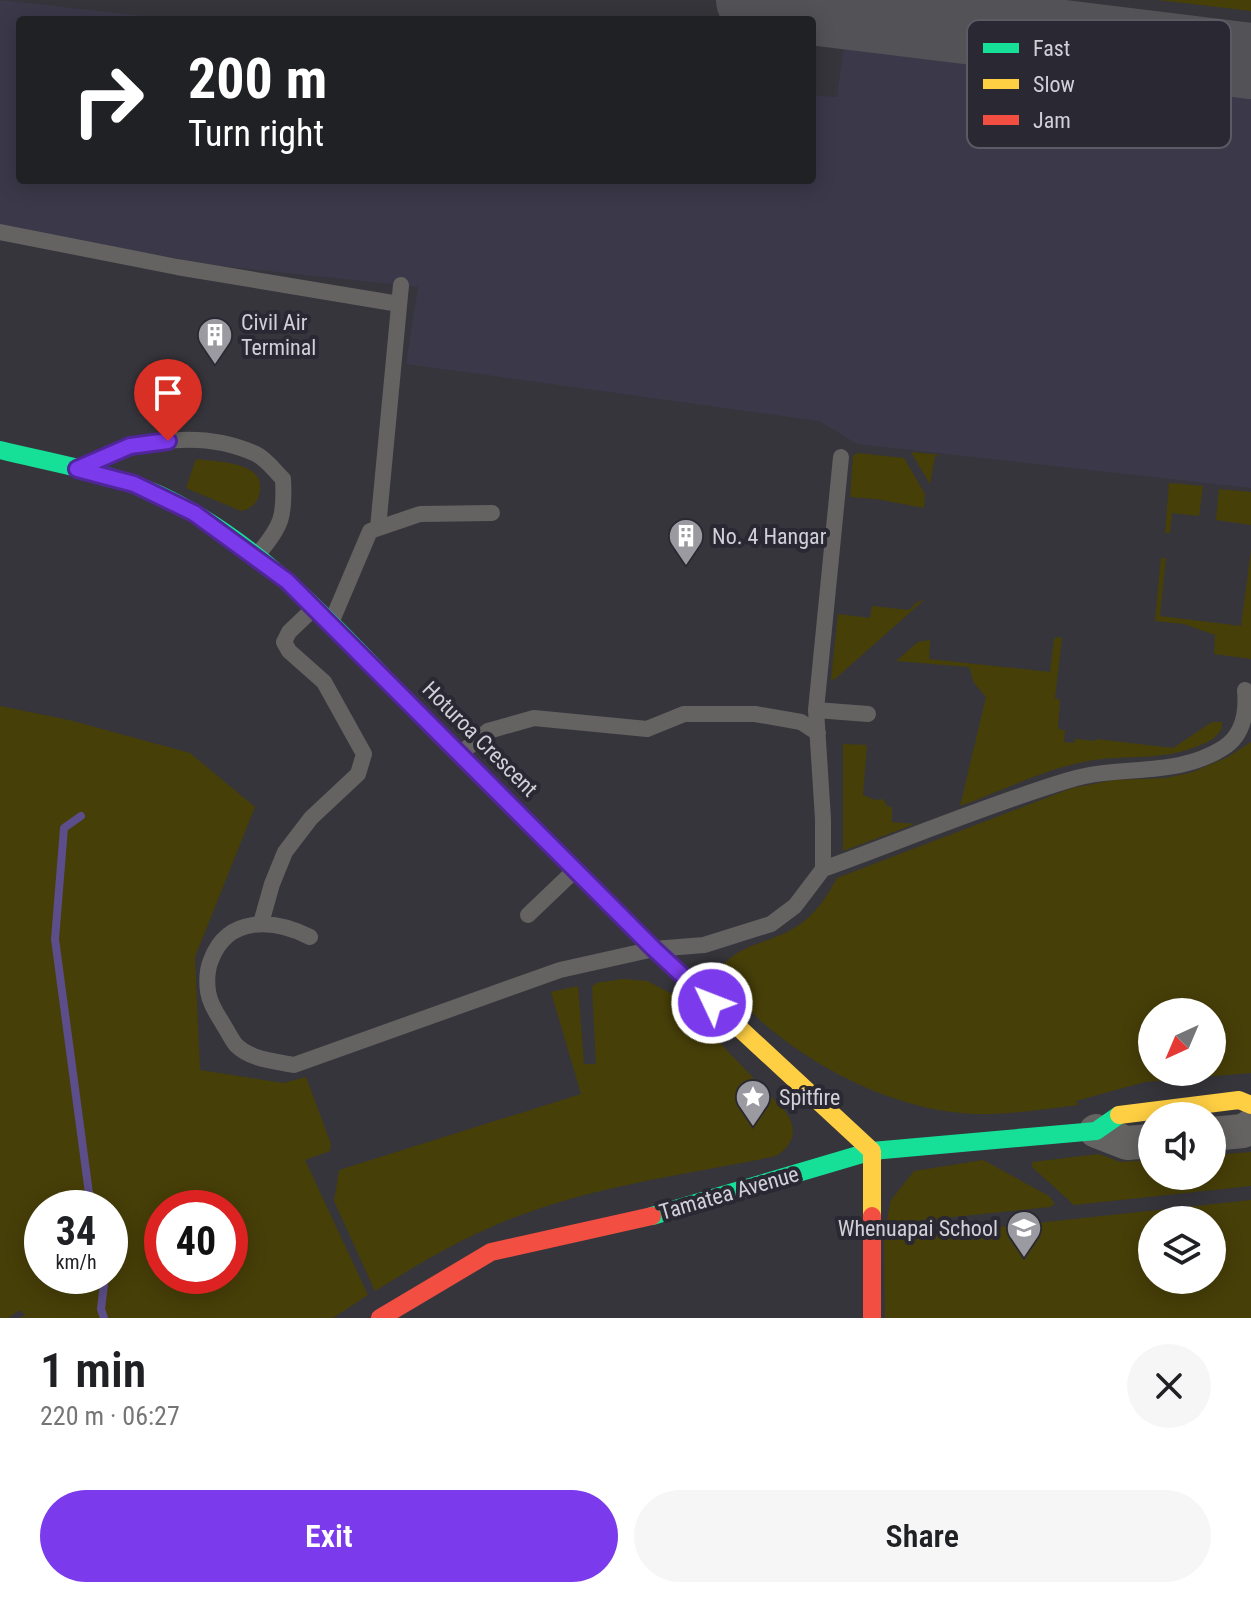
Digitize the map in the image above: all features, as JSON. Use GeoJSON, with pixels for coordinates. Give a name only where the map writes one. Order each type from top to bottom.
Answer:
{"type":"FeatureCollection","features":[{"type":"Feature","properties":{"kind":"street","name":"Hoturoa Crescent"},"geometry":{"type":"LineString","coordinates":[[0,450],[134,484],[182,507],[256,556],[331,624],[654,949],[872,1151]]}},
{"type":"Feature","properties":{"kind":"street","name":"Tamatea Avenue"},"geometry":{"type":"LineString","coordinates":[[1096,1131],[1123,1113],[1239,1100],[1251,1105]]}},
{"type":"Feature","properties":{"kind":"street"},"geometry":{"type":"LineString","coordinates":[[1226,1133],[1243,1131],[1251,1126]]}},
{"type":"Feature","properties":{"kind":"street","name":"Tamatea Avenue"},"geometry":{"type":"LineString","coordinates":[[380,1318],[491,1252],[630,1222],[872,1151],[1096,1131],[1127,1143],[1138,1142]]}},
{"type":"Feature","properties":{"kind":"street"},"geometry":{"type":"LineString","coordinates":[[872,1151],[872,1318]]}},
{"type":"Feature","properties":{"kind":"lane"},"geometry":{"type":"LineString","coordinates":[[0,232],[177,267],[399,304]]}},
{"type":"Feature","properties":{"kind":"lane"},"geometry":{"type":"LineString","coordinates":[[378,528],[401,285]]}},
{"type":"Feature","properties":{"kind":"lane"},"geometry":{"type":"LineString","coordinates":[[77,469],[130,446],[183,439],[219,443],[258,455],[283,479],[285,508],[280,526],[256,556]]}},
{"type":"Feature","properties":{"kind":"lane"},"geometry":{"type":"LineString","coordinates":[[823,869],[816,710],[841,457]]}},
{"type":"Feature","properties":{"kind":"lane"},"geometry":{"type":"LineString","coordinates":[[331,624],[370,531],[420,514],[492,513]]}},
{"type":"Feature","properties":{"kind":"lane"},"geometry":{"type":"LineString","coordinates":[[261,923],[285,852],[311,818],[358,774],[364,754],[324,682],[289,651],[284,642],[289,632],[314,608]]}},
{"type":"Feature","properties":{"kind":"lane"},"geometry":{"type":"LineString","coordinates":[[310,937],[275,924],[261,923],[230,931],[219,944],[207,972],[210,1001],[236,1044],[255,1057],[294,1065],[560,970],[654,949],[704,945],[771,924],[795,906],[823,869],[1072,779],[1186,766],[1223,748],[1237,736],[1247,708],[1245,690]]}},
{"type":"Feature","properties":{"kind":"lane"},"geometry":{"type":"LineString","coordinates":[[816,710],[868,714]]}},
{"type":"Feature","properties":{"kind":"lane"},"geometry":{"type":"LineString","coordinates":[[460,754],[488,731],[534,718],[647,729],[684,714],[755,714],[801,722],[818,733]]}},
{"type":"Feature","properties":{"kind":"lane"},"geometry":{"type":"LineString","coordinates":[[528,915],[575,869]]}},
{"type":"Feature","properties":{"kind":"shaded area"},"geometry":{"type":"Polygon","coordinates":[[[0,0],[144,16],[16,16],[16,184],[816,184],[816,95],[837,97],[845,39],[967,56],[967,148],[1231,148],[1231,91],[1251,94],[1251,488],[857,444],[819,421],[406,364],[418,287],[220,266],[0,227],[0,0]]]}},
{"type":"Feature","properties":{"kind":"shaded area"},"geometry":{"type":"Polygon","coordinates":[[[1158,0],[1251,0],[1251,11],[1158,0]]]}},
{"type":"Feature","properties":{"kind":"shaded area"},"geometry":{"type":"Polygon","coordinates":[[[911,452],[941,455],[935,456],[930,484],[911,452]]]}},
{"type":"Feature","properties":{"kind":"shaded area"},"geometry":{"type":"Polygon","coordinates":[[[857,453],[904,458],[925,494],[924,508],[850,497],[853,456],[857,453]]]}},
{"type":"Feature","properties":{"kind":"shaded area"},"geometry":{"type":"Polygon","coordinates":[[[196,459],[249,469],[260,484],[257,501],[241,511],[186,488],[196,459]]]}},
{"type":"Feature","properties":{"kind":"shaded area"},"geometry":{"type":"Polygon","coordinates":[[[1169,483],[1203,486],[1199,516],[1172,513],[1170,533],[1165,533],[1169,483]]]}},
{"type":"Feature","properties":{"kind":"shaded area"},"geometry":{"type":"Polygon","coordinates":[[[1219,489],[1251,492],[1251,525],[1216,520],[1219,489]]]}},
{"type":"Feature","properties":{"kind":"shaded area"},"geometry":{"type":"Polygon","coordinates":[[[1251,550],[1251,659],[1214,654],[1215,635],[1184,624],[1155,621],[1161,558],[1166,558],[1160,616],[1241,626],[1251,550]]]}},
{"type":"Feature","properties":{"kind":"shaded area"},"geometry":{"type":"Polygon","coordinates":[[[924,600],[831,680],[838,614],[870,618],[872,606],[909,610],[924,600]]]}},
{"type":"Feature","properties":{"kind":"shaded area"},"geometry":{"type":"Polygon","coordinates":[[[1062,638],[1055,698],[1060,700],[1058,729],[1065,730],[1064,742],[1096,739],[1173,748],[1212,722],[1222,722],[1222,728],[1215,737],[1192,748],[1175,753],[1100,759],[1072,765],[960,806],[986,697],[974,683],[969,667],[896,661],[918,642],[930,640],[929,659],[1050,672],[1054,639],[1062,638]]]}},
{"type":"Feature","properties":{"kind":"shaded area"},"geometry":{"type":"Polygon","coordinates":[[[0,706],[69,720],[190,753],[255,807],[195,957],[200,1070],[283,1083],[306,1077],[331,1144],[330,1151],[305,1160],[368,1295],[333,1318],[20,1318],[25,1315],[20,1310],[8,1318],[0,1318],[0,706]]]}},
{"type":"Feature","properties":{"kind":"shaded area"},"geometry":{"type":"Polygon","coordinates":[[[1251,742],[1251,1073],[1226,1075],[1226,998],[1138,998],[1138,1084],[1076,1101],[1078,1105],[1013,1113],[974,1114],[919,1106],[865,1087],[814,1060],[769,1028],[717,977],[730,958],[803,922],[820,906],[837,878],[1072,788],[1114,780],[1166,778],[1193,772],[1228,757],[1251,742]]]}},
{"type":"Feature","properties":{"kind":"shaded area"},"geometry":{"type":"Polygon","coordinates":[[[843,744],[867,745],[863,795],[875,800],[883,799],[888,807],[892,807],[892,822],[915,824],[843,851],[843,744]]]}},
{"type":"Feature","properties":{"kind":"shaded area"},"geometry":{"type":"Polygon","coordinates":[[[623,979],[647,981],[674,995],[786,1112],[793,1131],[787,1147],[776,1156],[635,1183],[531,1211],[466,1239],[375,1291],[334,1201],[339,1170],[581,1094],[551,992],[578,986],[584,1064],[596,1064],[592,987],[596,983],[623,979]]]}},
{"type":"Feature","properties":{"kind":"shaded area"},"geometry":{"type":"Polygon","coordinates":[[[1251,1152],[1251,1186],[1226,1189],[1226,1154],[1251,1152]]]}},
{"type":"Feature","properties":{"kind":"shaded area"},"geometry":{"type":"Polygon","coordinates":[[[1099,1154],[1120,1162],[1138,1161],[1138,1190],[1214,1190],[1074,1205],[1032,1167],[1032,1162],[1099,1154]]]}},
{"type":"Feature","properties":{"kind":"shaded area"},"geometry":{"type":"Polygon","coordinates":[[[983,1160],[1049,1196],[1055,1204],[886,1224],[891,1200],[914,1171],[983,1160]]]}},
{"type":"Feature","properties":{"kind":"shaded area","name":"Whenuapai School"},"geometry":{"type":"Polygon","coordinates":[[[1251,1200],[1251,1318],[885,1318],[884,1237],[1138,1212],[1138,1294],[1226,1294],[1226,1206],[1195,1206],[1251,1200]]]}},
{"type":"Feature","properties":{"kind":"waterway"},"geometry":{"type":"LineString","coordinates":[[81,816],[64,828],[55,939],[89,1190]]}},
{"type":"Feature","properties":{"kind":"waterway"},"geometry":{"type":"LineString","coordinates":[[103,1294],[101,1309],[104,1318]]}},
{"type":"Feature","properties":{"kind":"taxiway"},"geometry":{"type":"LineString","coordinates":[[754,0],[967,26]]}},
{"type":"Feature","properties":{"kind":"taxiway"},"geometry":{"type":"LineString","coordinates":[[1231,59],[1251,61]]}},
{"type":"Feature","properties":{"kind":"traffic: fast"},"geometry":{"type":"LineString","coordinates":[[0,450],[120,480],[158,494],[198,515],[235,539],[304,597],[430,725]]}},
{"type":"Feature","properties":{"kind":"traffic: fast"},"geometry":{"type":"LineString","coordinates":[[652,1216],[872,1151],[1096,1131],[1119,1115]]}},
{"type":"Feature","properties":{"kind":"traffic: slow"},"geometry":{"type":"LineString","coordinates":[[430,725],[654,949],[872,1151],[872,1216]]}},
{"type":"Feature","properties":{"kind":"traffic: slow"},"geometry":{"type":"LineString","coordinates":[[1119,1115],[1239,1100],[1251,1105]]}},
{"type":"Feature","properties":{"kind":"traffic: jam"},"geometry":{"type":"LineString","coordinates":[[380,1318],[491,1252],[652,1216]]}},
{"type":"Feature","properties":{"kind":"traffic: jam"},"geometry":{"type":"LineString","coordinates":[[872,1216],[872,1318]]}},
{"type":"Feature","properties":{"kind":"place","name":"Civil Air Terminal"},"geometry":{"type":"Point","coordinates":[215,366]}},
{"type":"Feature","properties":{"kind":"place","name":"No. 4 Hangar"},"geometry":{"type":"Point","coordinates":[686,567]}},
{"type":"Feature","properties":{"kind":"place","name":"Spitfire"},"geometry":{"type":"Point","coordinates":[753,1128]}},
{"type":"Feature","properties":{"kind":"place","name":"Whenuapai School"},"geometry":{"type":"Point","coordinates":[1024,1259]}},
{"type":"Feature","properties":{"kind":"route"},"geometry":{"type":"LineString","coordinates":[[168,441],[130,446],[77,469],[134,484],[194,513],[287,581],[654,949],[712,1003]]}}]}
